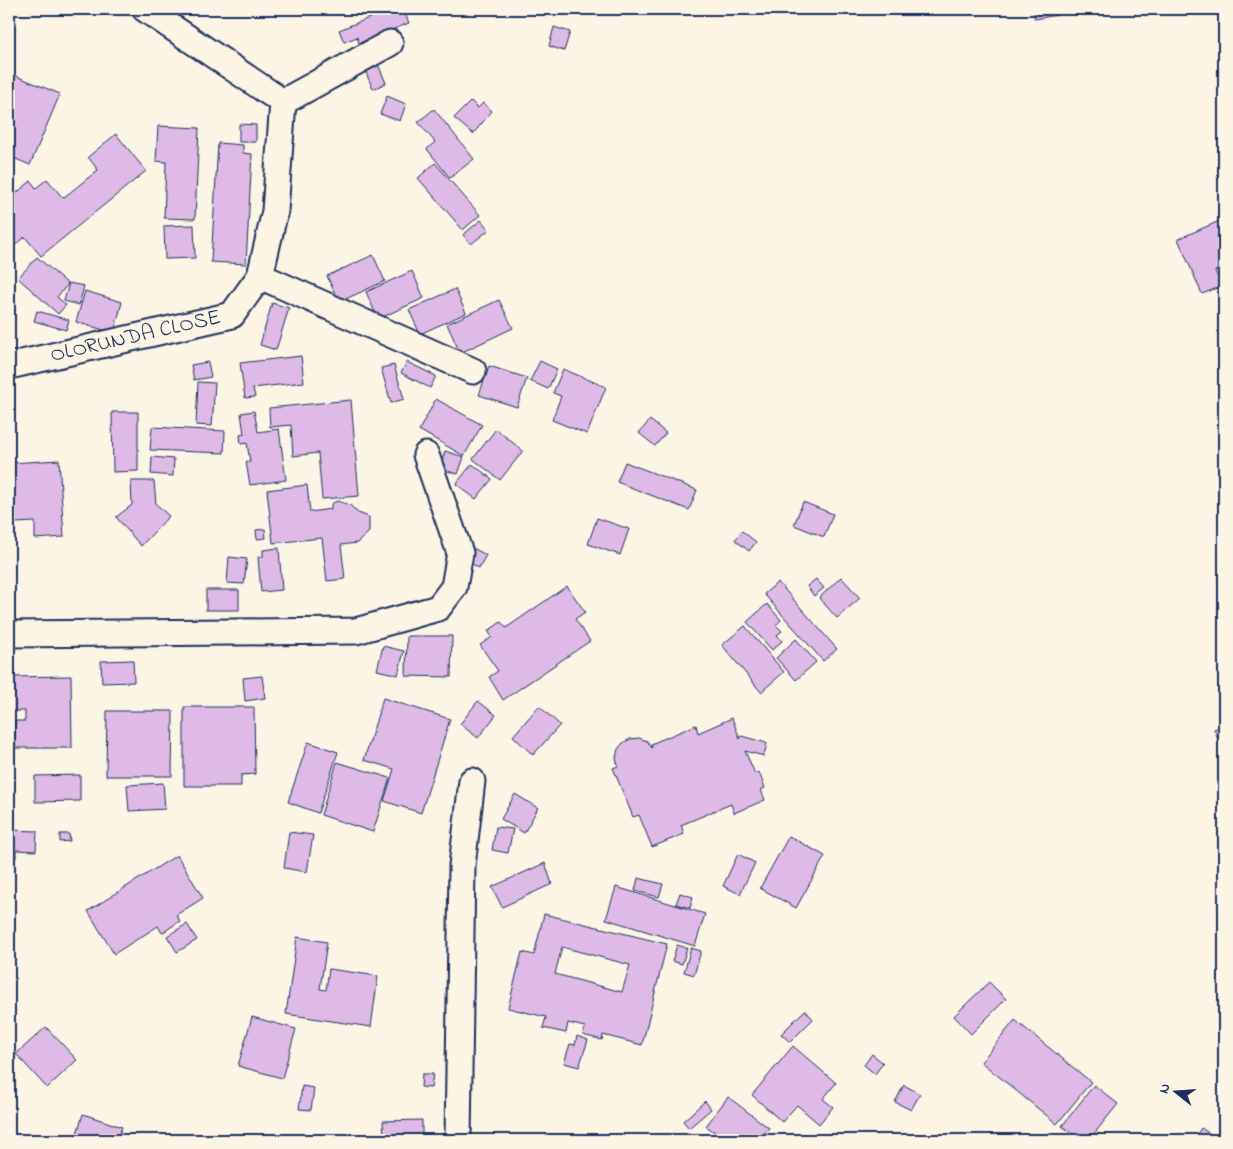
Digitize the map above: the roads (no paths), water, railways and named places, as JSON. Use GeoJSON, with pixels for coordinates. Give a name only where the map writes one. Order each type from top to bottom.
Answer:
{"type":"FeatureCollection","features":[{"type":"Feature","properties":{"kind":"street"},"geometry":{"type":"LineString","coordinates":[[145,9],[283,102],[390,43]]}},
{"type":"Feature","properties":{"kind":"street","name":"OLORUNDA CLOSE"},"geometry":{"type":"LineString","coordinates":[[9,366],[232,315],[260,276],[275,211],[283,102]]}},
{"type":"Feature","properties":{"kind":"street"},"geometry":{"type":"LineString","coordinates":[[260,276],[474,371]]}},
{"type":"Feature","properties":{"kind":"street"},"geometry":{"type":"LineString","coordinates":[[9,634],[356,631],[438,608],[454,587],[460,553],[426,455]]}},
{"type":"Feature","properties":{"kind":"street"},"geometry":{"type":"LineString","coordinates":[[458,1140],[462,866],[472,781]]}}]}
